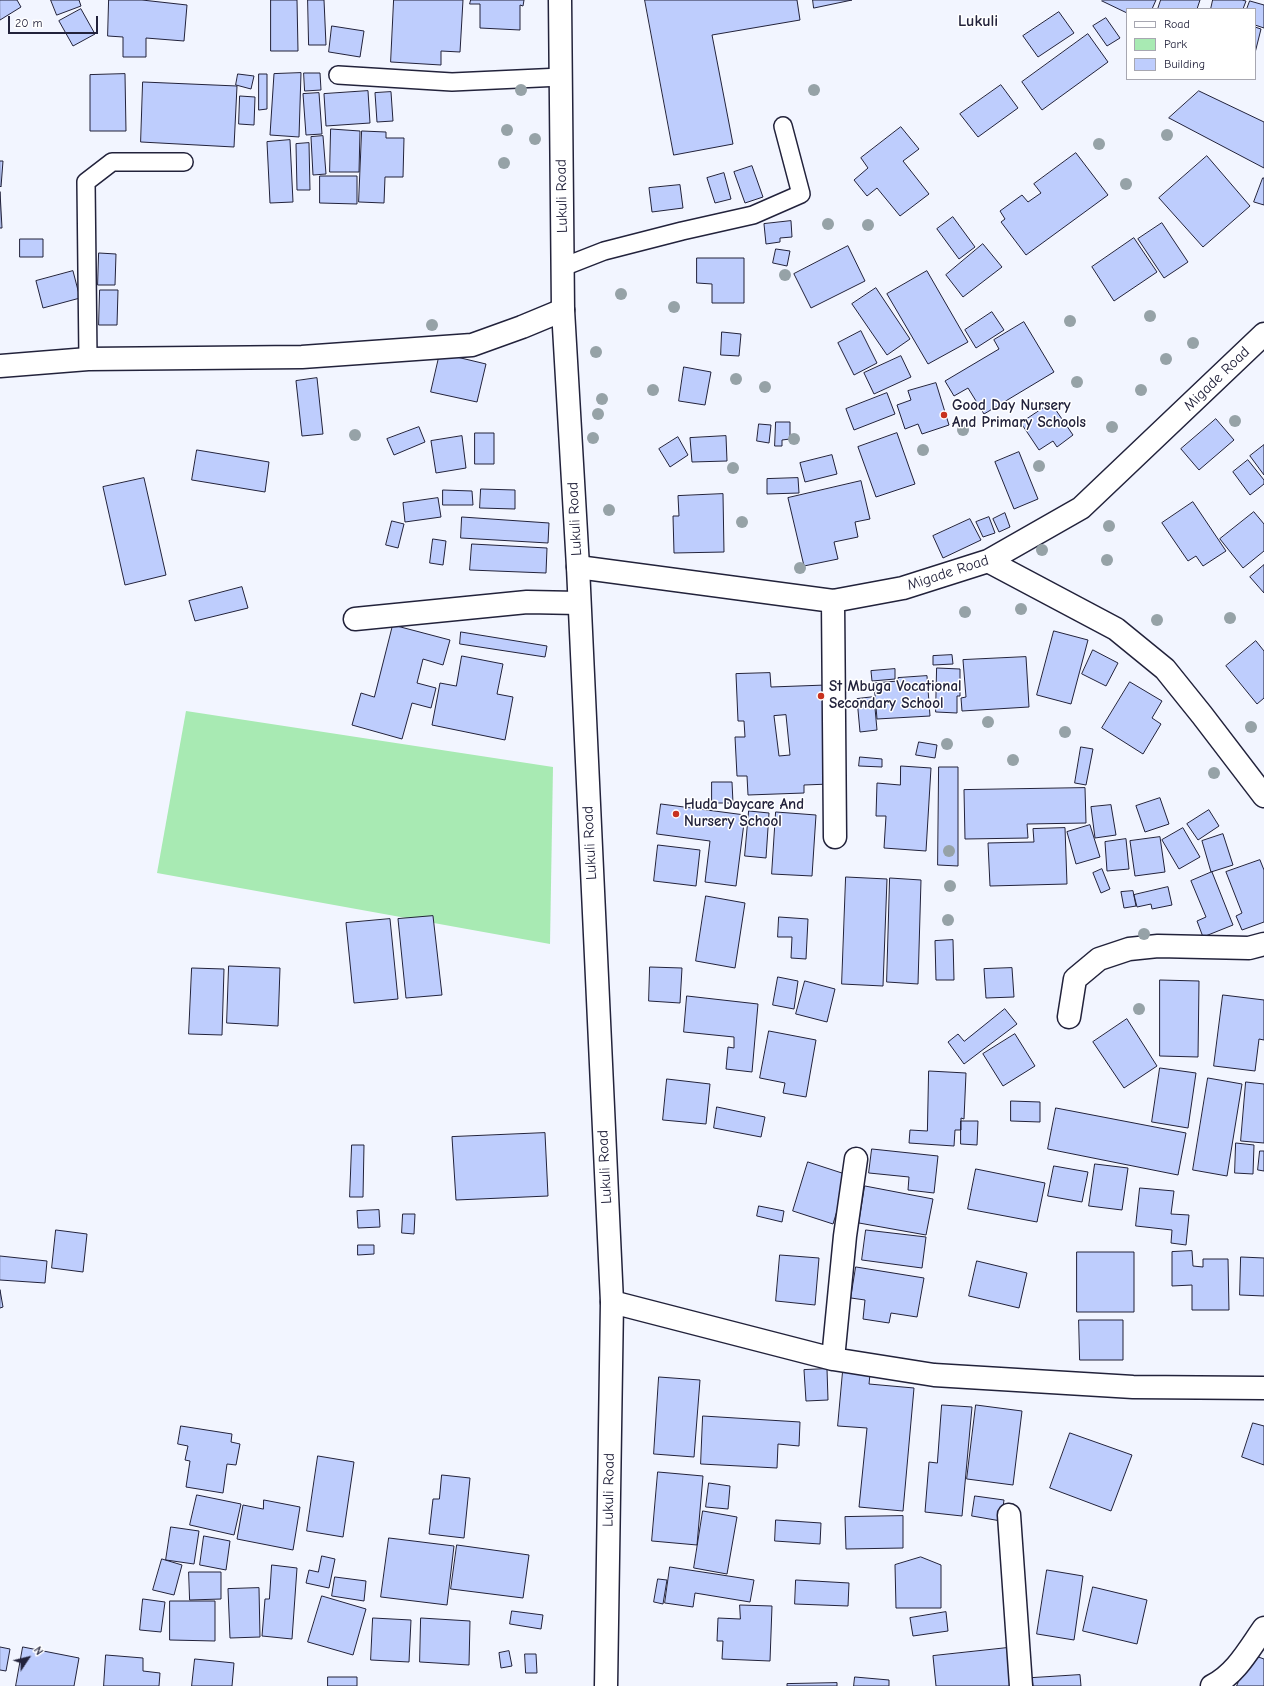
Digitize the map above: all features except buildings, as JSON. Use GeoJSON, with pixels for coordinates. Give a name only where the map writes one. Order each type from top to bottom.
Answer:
{"type":"FeatureCollection","features":[{"type":"Feature","properties":{"kind":"street","name":"Lukuli Road"},"geometry":{"type":"LineString","coordinates":[[560,0],[563,310],[578,567],[612,1302],[606,1686]]}},
{"type":"Feature","properties":{"kind":"street"},"geometry":{"type":"LineString","coordinates":[[0,366],[88,359],[302,357],[472,345],[563,310]]}},
{"type":"Feature","properties":{"kind":"street","name":"Migade Road"},"geometry":{"type":"LineString","coordinates":[[578,567],[833,602],[903,588],[988,561],[1081,508],[1264,334]]}},
{"type":"Feature","properties":{"kind":"street"},"geometry":{"type":"LineString","coordinates":[[988,561],[1116,629],[1165,669],[1264,796]]}},
{"type":"Feature","properties":{"kind":"street"},"geometry":{"type":"LineString","coordinates":[[355,619],[527,602],[579,603]]}},
{"type":"Feature","properties":{"kind":"street"},"geometry":{"type":"LineString","coordinates":[[833,602],[835,837]]}},
{"type":"Feature","properties":{"kind":"street"},"geometry":{"type":"LineString","coordinates":[[1069,1017],[1075,979],[1099,959],[1129,949],[1158,946],[1249,948],[1264,944]]}},
{"type":"Feature","properties":{"kind":"street"},"geometry":{"type":"LineString","coordinates":[[833,1360],[845,1236],[856,1159]]}},
{"type":"Feature","properties":{"kind":"street"},"geometry":{"type":"LineString","coordinates":[[612,1302],[833,1360],[934,1374],[1133,1387],[1264,1388]]}},
{"type":"Feature","properties":{"kind":"street"},"geometry":{"type":"LineString","coordinates":[[1009,1514],[1021,1686]]}},
{"type":"Feature","properties":{"kind":"street"},"geometry":{"type":"LineString","coordinates":[[1212,1686],[1222,1681],[1237,1666],[1264,1628]]}},
{"type":"Feature","properties":{"kind":"lane"},"geometry":{"type":"LineString","coordinates":[[338,75],[452,82],[561,76]]}},
{"type":"Feature","properties":{"kind":"lane"},"geometry":{"type":"LineString","coordinates":[[563,267],[604,251],[753,215],[801,194],[783,126]]}},
{"type":"Feature","properties":{"kind":"lane"},"geometry":{"type":"LineString","coordinates":[[88,359],[86,182],[112,162],[184,162]]}},
{"type":"Feature","properties":{"kind":"green space"},"geometry":{"type":"Polygon","coordinates":[[[186,711],[553,767],[550,944],[157,873],[186,711]]]}},
{"type":"Feature","properties":{"kind":"place","name":"Good Day Nursery And Primary Schools"},"geometry":{"type":"Point","coordinates":[944,415]}},
{"type":"Feature","properties":{"kind":"place","name":"St Mbuga Vocational Secondary School"},"geometry":{"type":"Point","coordinates":[821,696]}},
{"type":"Feature","properties":{"kind":"place","name":"Huda Daycare And Nursery School"},"geometry":{"type":"Point","coordinates":[676,814]}},
{"type":"Feature","properties":{"kind":"district","name":"Lukuli"},"geometry":{"type":"Point","coordinates":[978,21]}}]}
